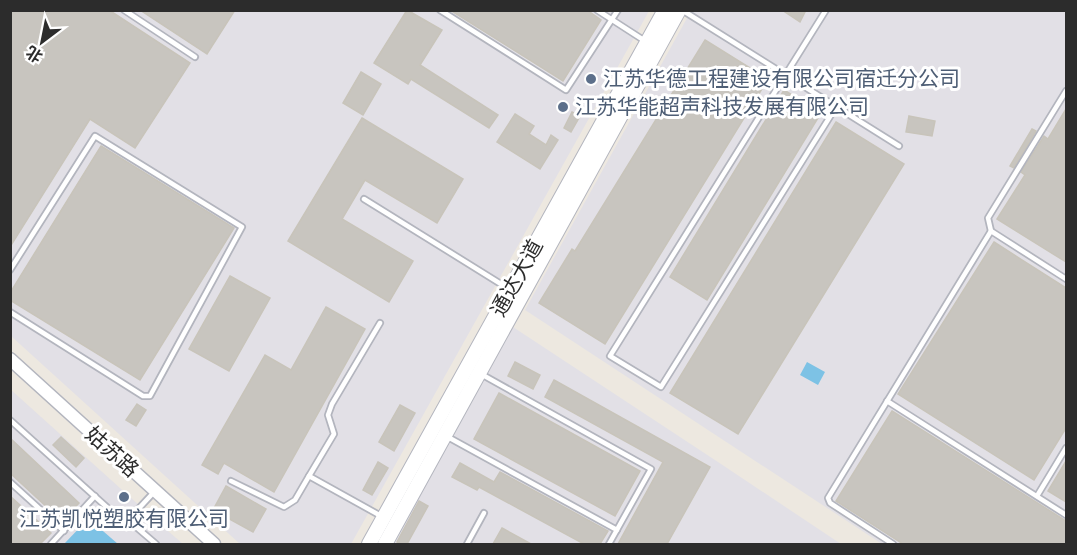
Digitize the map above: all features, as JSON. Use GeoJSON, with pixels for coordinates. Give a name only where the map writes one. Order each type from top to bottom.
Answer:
{"type":"FeatureCollection","features":[{"type":"Feature","properties":{"kind":"main road","name":"通达大道"},"geometry":{"type":"LineString","coordinates":[[369,544],[390,521],[474,370],[665,10]]}},
{"type":"Feature","properties":{"kind":"main road","name":"通达大道"},"geometry":{"type":"LineString","coordinates":[[516,293],[681,10]]}},
{"type":"Feature","properties":{"kind":"main road","name":"通达大道"},"geometry":{"type":"LineString","coordinates":[[385,544],[390,521]]}},
{"type":"Feature","properties":{"kind":"street","name":"姑苏路"},"geometry":{"type":"LineString","coordinates":[[10,359],[214,544]]}},
{"type":"Feature","properties":{"kind":"lane"},"geometry":{"type":"LineString","coordinates":[[124,10],[195,57]]}},
{"type":"Feature","properties":{"kind":"lane"},"geometry":{"type":"LineString","coordinates":[[440,10],[566,90],[618,10]]}},
{"type":"Feature","properties":{"kind":"lane"},"geometry":{"type":"LineString","coordinates":[[597,10],[647,43]]}},
{"type":"Feature","properties":{"kind":"lane"},"geometry":{"type":"LineString","coordinates":[[681,10],[899,146]]}},
{"type":"Feature","properties":{"kind":"lane"},"geometry":{"type":"LineString","coordinates":[[826,10],[610,356],[661,387],[836,107]]}},
{"type":"Feature","properties":{"kind":"lane"},"geometry":{"type":"LineString","coordinates":[[1066,91],[988,218],[991,231],[1066,279]]}},
{"type":"Feature","properties":{"kind":"lane"},"geometry":{"type":"LineString","coordinates":[[10,270],[95,136],[242,227],[150,396],[143,396],[10,312]]}},
{"type":"Feature","properties":{"kind":"lane"},"geometry":{"type":"LineString","coordinates":[[364,200],[516,293]]}},
{"type":"Feature","properties":{"kind":"lane"},"geometry":{"type":"LineString","coordinates":[[893,544],[830,503],[828,498],[991,231]]}},
{"type":"Feature","properties":{"kind":"lane"},"geometry":{"type":"LineString","coordinates":[[231,481],[284,507],[296,500],[334,434],[328,415],[332,404],[380,323]]}},
{"type":"Feature","properties":{"kind":"lane"},"geometry":{"type":"LineString","coordinates":[[474,370],[651,469],[609,544]]}},
{"type":"Feature","properties":{"kind":"lane"},"geometry":{"type":"LineString","coordinates":[[887,400],[1066,515]]}},
{"type":"Feature","properties":{"kind":"lane"},"geometry":{"type":"LineString","coordinates":[[10,420],[120,519],[128,520],[156,544]]}},
{"type":"Feature","properties":{"kind":"lane"},"geometry":{"type":"LineString","coordinates":[[439,432],[617,530]]}},
{"type":"Feature","properties":{"kind":"lane"},"geometry":{"type":"LineString","coordinates":[[1037,496],[1066,448]]}},
{"type":"Feature","properties":{"kind":"lane"},"geometry":{"type":"LineString","coordinates":[[309,476],[390,521]]}},
{"type":"Feature","properties":{"kind":"lane"},"geometry":{"type":"LineString","coordinates":[[10,482],[64,531]]}},
{"type":"Feature","properties":{"kind":"lane"},"geometry":{"type":"LineString","coordinates":[[128,520],[155,491]]}},
{"type":"Feature","properties":{"kind":"lane"},"geometry":{"type":"LineString","coordinates":[[51,544],[95,496]]}},
{"type":"Feature","properties":{"kind":"lane"},"geometry":{"type":"LineString","coordinates":[[467,544],[484,513]]}},
{"type":"Feature","properties":{"kind":"shaded area"},"geometry":{"type":"Polygon","coordinates":[[[10,11],[649,11],[351,544],[240,544],[11,336],[10,11]]]}},
{"type":"Feature","properties":{"kind":"shaded area"},"geometry":{"type":"Polygon","coordinates":[[[691,11],[1066,11],[1066,544],[882,544],[525,310],[691,11]]]}},
{"type":"Feature","properties":{"kind":"shaded area"},"geometry":{"type":"Polygon","coordinates":[[[513,327],[718,462],[841,544],[393,544],[513,327]]]}},
{"type":"Feature","properties":{"kind":"shaded area"},"geometry":{"type":"Polygon","coordinates":[[[10,389],[161,525],[183,544],[11,544],[10,389]]]}},
{"type":"Feature","properties":{"kind":"water"},"geometry":{"type":"Polygon","coordinates":[[[807,362],[825,372],[818,385],[800,375],[807,362]]]}},
{"type":"Feature","properties":{"kind":"water"},"geometry":{"type":"Polygon","coordinates":[[[86,521],[96,525],[118,544],[64,544],[86,521]]]}},
{"type":"Feature","properties":{"kind":"building"},"geometry":{"type":"Polygon","coordinates":[[[10,10],[109,10],[190,63],[135,148],[90,119],[10,247],[10,10]]]}},
{"type":"Feature","properties":{"kind":"building"},"geometry":{"type":"Polygon","coordinates":[[[140,10],[235,10],[207,54],[140,10]]]}},
{"type":"Feature","properties":{"kind":"building"},"geometry":{"type":"Polygon","coordinates":[[[407,10],[442,30],[420,65],[498,115],[489,128],[411,79],[408,84],[374,63],[407,10]]]}},
{"type":"Feature","properties":{"kind":"building"},"geometry":{"type":"Polygon","coordinates":[[[450,10],[587,10],[601,20],[563,81],[450,10]]]}},
{"type":"Feature","properties":{"kind":"building"},"geometry":{"type":"Polygon","coordinates":[[[782,10],[806,10],[800,22],[782,10]]]}},
{"type":"Feature","properties":{"kind":"building"},"geometry":{"type":"Polygon","coordinates":[[[705,40],[768,79],[605,344],[539,303],[572,249],[575,251],[705,40]]]}},
{"type":"Feature","properties":{"kind":"building"},"geometry":{"type":"Polygon","coordinates":[[[361,72],[381,84],[363,115],[343,103],[361,72]]]}},
{"type":"Feature","properties":{"kind":"building"},"geometry":{"type":"Polygon","coordinates":[[[784,90],[821,113],[707,300],[670,277],[784,90]]]}},
{"type":"Feature","properties":{"kind":"building"},"geometry":{"type":"Polygon","coordinates":[[[1066,109],[1066,262],[997,219],[1025,175],[1021,172],[1044,136],[1048,139],[1066,109]]]}},
{"type":"Feature","properties":{"kind":"building"},"geometry":{"type":"Polygon","coordinates":[[[572,112],[580,116],[571,132],[564,128],[572,112]]]}},
{"type":"Feature","properties":{"kind":"building"},"geometry":{"type":"Polygon","coordinates":[[[515,114],[534,126],[529,134],[546,145],[551,135],[558,140],[540,169],[497,142],[515,114]]]}},
{"type":"Feature","properties":{"kind":"building"},"geometry":{"type":"Polygon","coordinates":[[[909,116],[935,121],[932,136],[906,132],[909,116]]]}},
{"type":"Feature","properties":{"kind":"building"},"geometry":{"type":"Polygon","coordinates":[[[362,118],[463,179],[437,223],[365,180],[342,219],[413,261],[389,302],[288,241],[362,118]]]}},
{"type":"Feature","properties":{"kind":"building"},"geometry":{"type":"Polygon","coordinates":[[[836,122],[904,164],[738,434],[670,393],[836,122]]]}},
{"type":"Feature","properties":{"kind":"building"},"geometry":{"type":"Polygon","coordinates":[[[1032,129],[1036,131],[1014,168],[1010,166],[1032,129]]]}},
{"type":"Feature","properties":{"kind":"building"},"geometry":{"type":"Polygon","coordinates":[[[101,146],[234,228],[140,380],[10,300],[10,293],[101,146]]]}},
{"type":"Feature","properties":{"kind":"building"},"geometry":{"type":"Polygon","coordinates":[[[994,242],[1066,288],[1066,428],[1034,480],[898,394],[994,242]]]}},
{"type":"Feature","properties":{"kind":"building"},"geometry":{"type":"Polygon","coordinates":[[[230,276],[270,298],[229,371],[189,349],[230,276]]]}},
{"type":"Feature","properties":{"kind":"building"},"geometry":{"type":"Polygon","coordinates":[[[326,307],[365,329],[274,492],[224,463],[218,474],[202,465],[265,355],[291,370],[326,307]]]}},
{"type":"Feature","properties":{"kind":"building"},"geometry":{"type":"Polygon","coordinates":[[[515,362],[540,375],[533,389],[508,376],[515,362]]]}},
{"type":"Feature","properties":{"kind":"building"},"geometry":{"type":"Polygon","coordinates":[[[554,380],[710,467],[667,544],[618,544],[663,462],[545,397],[554,380]]]}},
{"type":"Feature","properties":{"kind":"building"},"geometry":{"type":"Polygon","coordinates":[[[499,393],[640,471],[615,516],[474,439],[499,393]]]}},
{"type":"Feature","properties":{"kind":"building"},"geometry":{"type":"Polygon","coordinates":[[[137,404],[146,410],[136,426],[126,420],[137,404]]]}},
{"type":"Feature","properties":{"kind":"building"},"geometry":{"type":"Polygon","coordinates":[[[400,405],[415,413],[394,451],[379,442],[400,405]]]}},
{"type":"Feature","properties":{"kind":"building"},"geometry":{"type":"Polygon","coordinates":[[[892,411],[1066,521],[1066,544],[903,544],[836,501],[892,411]]]}},
{"type":"Feature","properties":{"kind":"building"},"geometry":{"type":"Polygon","coordinates":[[[61,437],[84,458],[76,467],[53,445],[61,437]]]}},
{"type":"Feature","properties":{"kind":"building"},"geometry":{"type":"Polygon","coordinates":[[[10,438],[79,503],[62,521],[10,473],[10,438]]]}},
{"type":"Feature","properties":{"kind":"building"},"geometry":{"type":"Polygon","coordinates":[[[1066,461],[1066,502],[1048,491],[1066,461]]]}},
{"type":"Feature","properties":{"kind":"building"},"geometry":{"type":"Polygon","coordinates":[[[378,462],[388,468],[372,495],[363,490],[378,462]]]}},
{"type":"Feature","properties":{"kind":"building"},"geometry":{"type":"Polygon","coordinates":[[[460,463],[494,482],[500,472],[608,531],[600,544],[584,544],[479,487],[477,490],[452,477],[460,463]]]}},
{"type":"Feature","properties":{"kind":"building"},"geometry":{"type":"Polygon","coordinates":[[[226,486],[266,509],[253,532],[213,510],[226,486]]]}},
{"type":"Feature","properties":{"kind":"building"},"geometry":{"type":"Polygon","coordinates":[[[10,496],[51,533],[40,544],[10,544],[10,496]]]}},
{"type":"Feature","properties":{"kind":"building"},"geometry":{"type":"Polygon","coordinates":[[[419,501],[428,506],[407,544],[401,544],[397,542],[419,501]]]}},
{"type":"Feature","properties":{"kind":"building"},"geometry":{"type":"Polygon","coordinates":[[[502,528],[531,544],[493,544],[502,528]]]}},
{"type":"Feature","properties":{"kind":"place","name":"江苏华德工程建设有限公司宿迁分公司"},"geometry":{"type":"Point","coordinates":[591,79]}},
{"type":"Feature","properties":{"kind":"place","name":"江苏华能超声科技发展有限公司"},"geometry":{"type":"Point","coordinates":[563,107]}},
{"type":"Feature","properties":{"kind":"place","name":"江苏凯悦塑胶有限公司"},"geometry":{"type":"Point","coordinates":[124,497]}}]}
